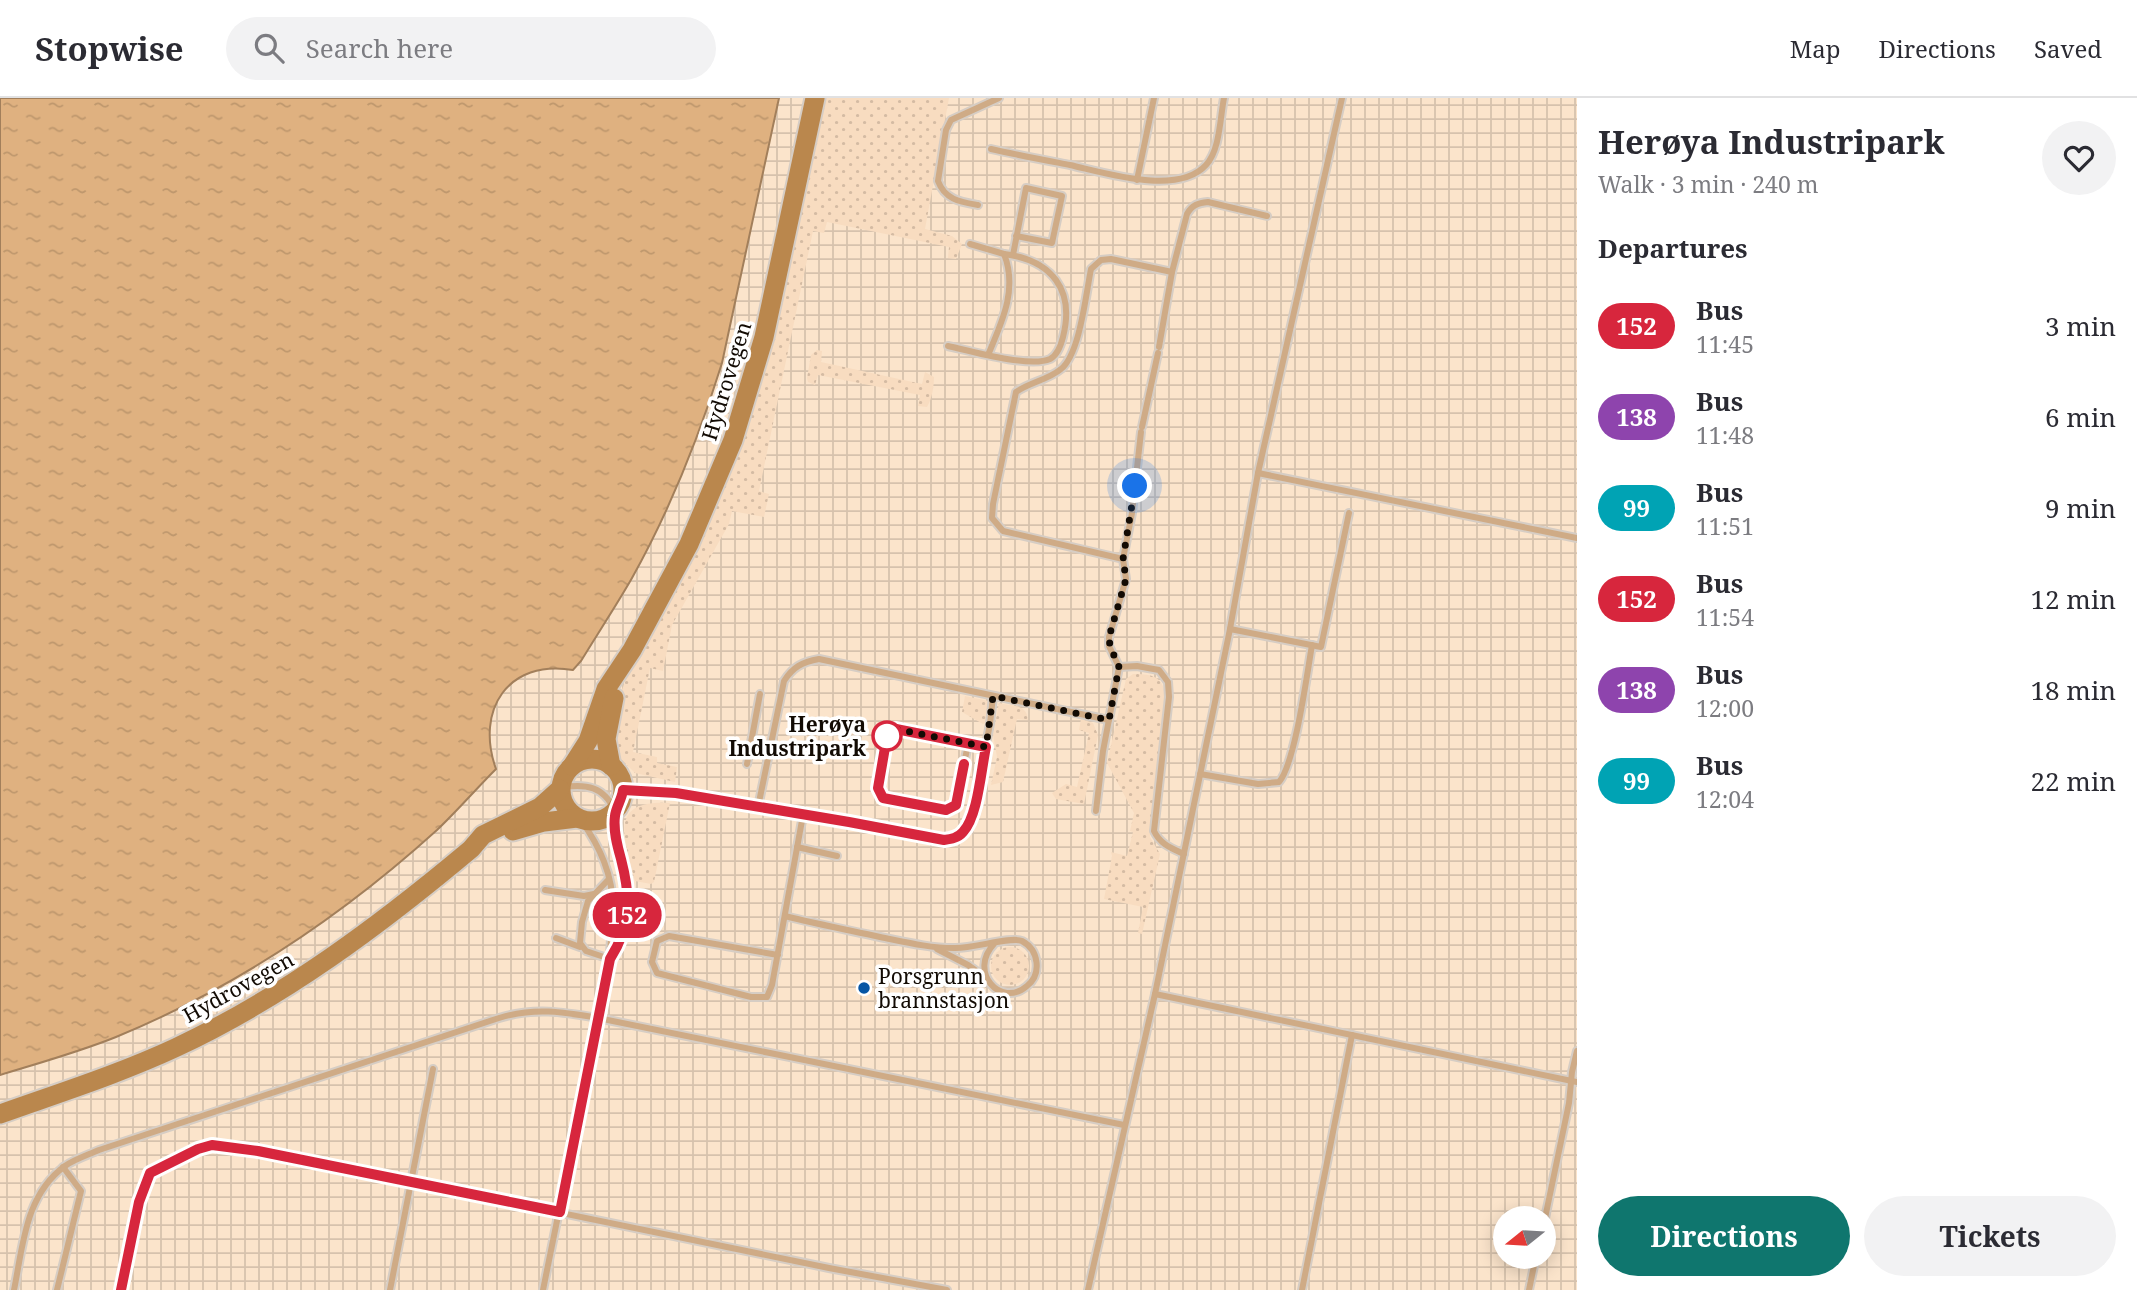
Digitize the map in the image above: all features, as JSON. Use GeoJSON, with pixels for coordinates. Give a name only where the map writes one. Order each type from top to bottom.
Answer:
{"type":"FeatureCollection","features":[{"type":"Feature","properties":{"kind":"street","name":"Hydrovegen"},"geometry":{"type":"LineString","coordinates":[[0,1114],[174,1048],[270,998],[367,933],[471,849],[483,835],[540,807],[560,789],[566,772],[588,741],[606,689],[666,589],[723,468],[744,409],[776,286],[815,98]]}},
{"type":"Feature","properties":{"kind":"street","name":"Hydrovegen"},"geometry":{"type":"LineString","coordinates":[[623,790],[618,773],[611,766],[607,750],[607,725],[627,657]]}},
{"type":"Feature","properties":{"kind":"street"},"geometry":{"type":"LineString","coordinates":[[572,766],[592,759],[611,766]]}},
{"type":"Feature","properties":{"kind":"street"},"geometry":{"type":"LineString","coordinates":[[560,789],[564,806],[579,819]]}},
{"type":"Feature","properties":{"kind":"street"},"geometry":{"type":"LineString","coordinates":[[615,812],[621,802],[623,790]]}},
{"type":"Feature","properties":{"kind":"street","name":"Hydrovegen"},"geometry":{"type":"LineString","coordinates":[[471,849],[530,825],[579,819],[593,822],[605,819],[615,812]]}},
{"type":"Feature","properties":{"kind":"lane"},"geometry":{"type":"LineString","coordinates":[[978,205],[957,201],[941,189],[938,181],[946,130],[951,120],[999,98]]}},
{"type":"Feature","properties":{"kind":"lane"},"geometry":{"type":"LineString","coordinates":[[1137,180],[1154,98]]}},
{"type":"Feature","properties":{"kind":"lane"},"geometry":{"type":"LineString","coordinates":[[991,149],[1137,180],[1172,180],[1192,175],[1204,168],[1212,157],[1224,98]]}},
{"type":"Feature","properties":{"kind":"lane"},"geometry":{"type":"LineString","coordinates":[[1088,1290],[1155,994],[1230,629],[1258,473],[1342,98]]}},
{"type":"Feature","properties":{"kind":"lane"},"geometry":{"type":"LineString","coordinates":[[1013,255],[1016,236],[1026,188],[1062,195],[1052,243],[1016,236]]}},
{"type":"Feature","properties":{"kind":"lane"},"geometry":{"type":"LineString","coordinates":[[1096,811],[1102,751],[1119,667],[1109,637],[1126,579],[1123,559],[1132,513],[1141,429],[1159,350],[1172,272],[1187,214],[1195,205],[1208,202],[1267,216]]}},
{"type":"Feature","properties":{"kind":"lane"},"geometry":{"type":"LineString","coordinates":[[948,346],[1030,362],[1043,361],[1054,357],[1059,351],[1064,335],[1067,304],[1058,281],[1038,265],[1013,255],[970,244]]}},
{"type":"Feature","properties":{"kind":"lane"},"geometry":{"type":"LineString","coordinates":[[988,355],[1004,317],[1010,289],[1010,270],[1004,254]]}},
{"type":"Feature","properties":{"kind":"lane"},"geometry":{"type":"LineString","coordinates":[[1123,559],[1003,531],[992,518],[993,504],[1016,392],[1062,369],[1068,361],[1075,346],[1091,268],[1101,260],[1111,259],[1172,272]]}},
{"type":"Feature","properties":{"kind":"lane"},"geometry":{"type":"LineString","coordinates":[[1258,473],[1577,538]]}},
{"type":"Feature","properties":{"kind":"lane"},"geometry":{"type":"LineString","coordinates":[[1230,629],[1321,647],[1349,513]]}},
{"type":"Feature","properties":{"kind":"lane"},"geometry":{"type":"LineString","coordinates":[[1200,775],[1258,784],[1279,782],[1284,777],[1290,759],[1312,645]]}},
{"type":"Feature","properties":{"kind":"lane"},"geometry":{"type":"LineString","coordinates":[[758,807],[784,681],[795,667],[819,659],[1109,720]]}},
{"type":"Feature","properties":{"kind":"lane"},"geometry":{"type":"LineString","coordinates":[[1119,667],[1137,666],[1159,670],[1168,682],[1170,697],[1154,831],[1165,846],[1184,854]]}},
{"type":"Feature","properties":{"kind":"lane"},"geometry":{"type":"LineString","coordinates":[[747,764],[760,694]]}},
{"type":"Feature","properties":{"kind":"lane"},"geometry":{"type":"LineString","coordinates":[[623,790],[666,792],[944,840],[954,839],[963,833],[971,820],[993,696]]}},
{"type":"Feature","properties":{"kind":"lane"},"geometry":{"type":"LineString","coordinates":[[968,744],[956,805],[952,809],[883,798],[879,793],[887,736],[896,729],[986,747]]}},
{"type":"Feature","properties":{"kind":"lane"},"geometry":{"type":"LineString","coordinates":[[560,789],[580,786],[600,791],[610,801],[615,812],[617,844],[628,896],[628,909],[623,939],[610,959]]}},
{"type":"Feature","properties":{"kind":"lane"},"geometry":{"type":"LineString","coordinates":[[778,955],[663,936],[657,941],[652,962],[657,973],[751,997],[767,997],[778,955],[803,815]]}},
{"type":"Feature","properties":{"kind":"lane"},"geometry":{"type":"LineString","coordinates":[[543,1290],[610,959],[613,911],[609,879],[598,845],[579,819]]}},
{"type":"Feature","properties":{"kind":"lane"},"geometry":{"type":"LineString","coordinates":[[797,847],[837,856]]}},
{"type":"Feature","properties":{"kind":"lane"},"geometry":{"type":"LineString","coordinates":[[582,948],[580,935],[586,907],[609,879]]}},
{"type":"Feature","properties":{"kind":"lane"},"geometry":{"type":"LineString","coordinates":[[545,890],[584,896],[594,894]]}},
{"type":"Feature","properties":{"kind":"lane"},"geometry":{"type":"LineString","coordinates":[[785,916],[932,947],[967,948],[1013,939],[1030,947],[1035,954],[1036,975],[1021,991],[1012,993],[994,987],[958,959],[932,947]]}},
{"type":"Feature","properties":{"kind":"lane"},"geometry":{"type":"LineString","coordinates":[[556,938],[610,959]]}},
{"type":"Feature","properties":{"kind":"lane"},"geometry":{"type":"LineString","coordinates":[[986,979],[984,961],[994,944]]}},
{"type":"Feature","properties":{"kind":"lane"},"geometry":{"type":"LineString","coordinates":[[1155,994],[1574,1081]]}},
{"type":"Feature","properties":{"kind":"lane"},"geometry":{"type":"LineString","coordinates":[[14,1290],[32,1208],[48,1181],[64,1167],[99,1150],[517,1012],[559,1011],[598,1018],[1124,1125]]}},
{"type":"Feature","properties":{"kind":"lane"},"geometry":{"type":"LineString","coordinates":[[1302,1290],[1352,1035]]}},
{"type":"Feature","properties":{"kind":"lane"},"geometry":{"type":"LineString","coordinates":[[1548,1206],[1574,1081],[1577,1051]]}},
{"type":"Feature","properties":{"kind":"lane"},"geometry":{"type":"LineString","coordinates":[[390,1290],[433,1069]]}},
{"type":"Feature","properties":{"kind":"lane"},"geometry":{"type":"LineString","coordinates":[[121,1290],[139,1202],[150,1173],[198,1149],[212,1145],[238,1147],[947,1290]]}},
{"type":"Feature","properties":{"kind":"lane"},"geometry":{"type":"LineString","coordinates":[[57,1290],[81,1191],[64,1167]]}},
{"type":"Feature","properties":{"kind":"lane"},"geometry":{"type":"LineString","coordinates":[[1529,1290],[1533,1269]]}},
{"type":"Feature","properties":{"kind":"shaded area","name":"Herøya Industripark"},"geometry":{"type":"Polygon","coordinates":[[[779,98],[1577,98],[1577,1290],[0,1290],[0,1075],[114,1038],[181,1008],[273,957],[384,876],[439,828],[490,752],[492,711],[503,692],[514,681],[530,672],[554,667],[573,670],[632,577],[722,363],[779,98]]]}},
{"type":"Feature","properties":{"kind":"shaded area"},"geometry":{"type":"Polygon","coordinates":[[[824,98],[949,98],[925,229],[952,236],[962,244],[956,259],[948,258],[949,247],[827,222],[824,233],[813,231],[759,491],[769,494],[764,517],[732,511],[729,524],[672,625],[663,671],[650,668],[633,752],[657,757],[657,763],[677,767],[675,782],[635,773],[618,756],[614,747],[617,704],[627,676],[703,532],[730,471],[824,98]]]}},
{"type":"Feature","properties":{"kind":"shaded area"},"geometry":{"type":"Polygon","coordinates":[[[817,350],[822,351],[821,362],[922,384],[925,372],[934,377],[929,404],[927,407],[918,406],[920,395],[818,375],[815,385],[808,382],[811,355],[817,350]]]}},
{"type":"Feature","properties":{"kind":"shaded area"},"geometry":{"type":"Polygon","coordinates":[[[1133,674],[1154,677],[1161,682],[1165,692],[1150,837],[1160,854],[1142,934],[1138,933],[1143,907],[1104,899],[1111,852],[1127,856],[1133,832],[1130,831],[1134,813],[1107,763],[1126,679],[1133,674]]]}},
{"type":"Feature","properties":{"kind":"shaded area"},"geometry":{"type":"Polygon","coordinates":[[[965,696],[993,702],[987,722],[983,724],[962,712],[965,696]]]}},
{"type":"Feature","properties":{"kind":"shaded area"},"geometry":{"type":"Polygon","coordinates":[[[999,703],[1022,708],[1028,720],[1017,719],[1003,782],[991,785],[997,757],[993,735],[999,703]]]}},
{"type":"Feature","properties":{"kind":"shaded area"},"geometry":{"type":"Polygon","coordinates":[[[1081,719],[1093,723],[1098,735],[1084,804],[1056,799],[1052,793],[1066,784],[1077,787],[1089,733],[1079,730],[1081,719]]]}},
{"type":"Feature","properties":{"kind":"shaded area"},"geometry":{"type":"Polygon","coordinates":[[[650,803],[670,803],[654,882],[651,884],[635,881],[625,837],[628,815],[636,808],[650,803]]]}},
{"type":"Feature","properties":{"kind":"shaded area"},"geometry":{"type":"Polygon","coordinates":[[[1010,947],[1023,953],[1029,966],[1023,979],[1010,985],[997,979],[991,966],[997,953],[1010,947]]]}},
{"type":"Feature","properties":{"kind":"water"},"geometry":{"type":"Polygon","coordinates":[[[0,98],[779,98],[722,363],[683,473],[632,578],[581,661],[573,670],[550,669],[531,673],[515,681],[502,693],[494,709],[490,727],[496,769],[437,830],[401,862],[325,920],[245,973],[160,1018],[116,1037],[0,1075],[0,98]]]}},
{"type":"Feature","properties":{"kind":"bus line","name":"152"},"geometry":{"type":"LineString","coordinates":[[121,1290],[139,1202],[150,1173],[198,1149],[212,1145],[238,1147],[560,1212],[610,959],[623,939],[628,909],[615,819],[623,790],[676,793],[944,840],[954,839],[963,833],[971,820],[986,747],[896,729],[887,736],[878,788],[883,798],[952,809],[956,805],[964,764]]}},
{"type":"Feature","properties":{"kind":"place","name":"Herøya Industripark"},"geometry":{"type":"Point","coordinates":[887,736]}},
{"type":"Feature","properties":{"kind":"place","name":"Porsgrunn brannstasjon"},"geometry":{"type":"Point","coordinates":[864,988]}},
{"type":"Feature","properties":{"kind":"route"},"geometry":{"type":"LineString","coordinates":[[887,736],[896,729],[986,747],[993,696],[1109,720],[1119,667],[1109,637],[1126,579],[1123,559],[1135,486]]}}]}
